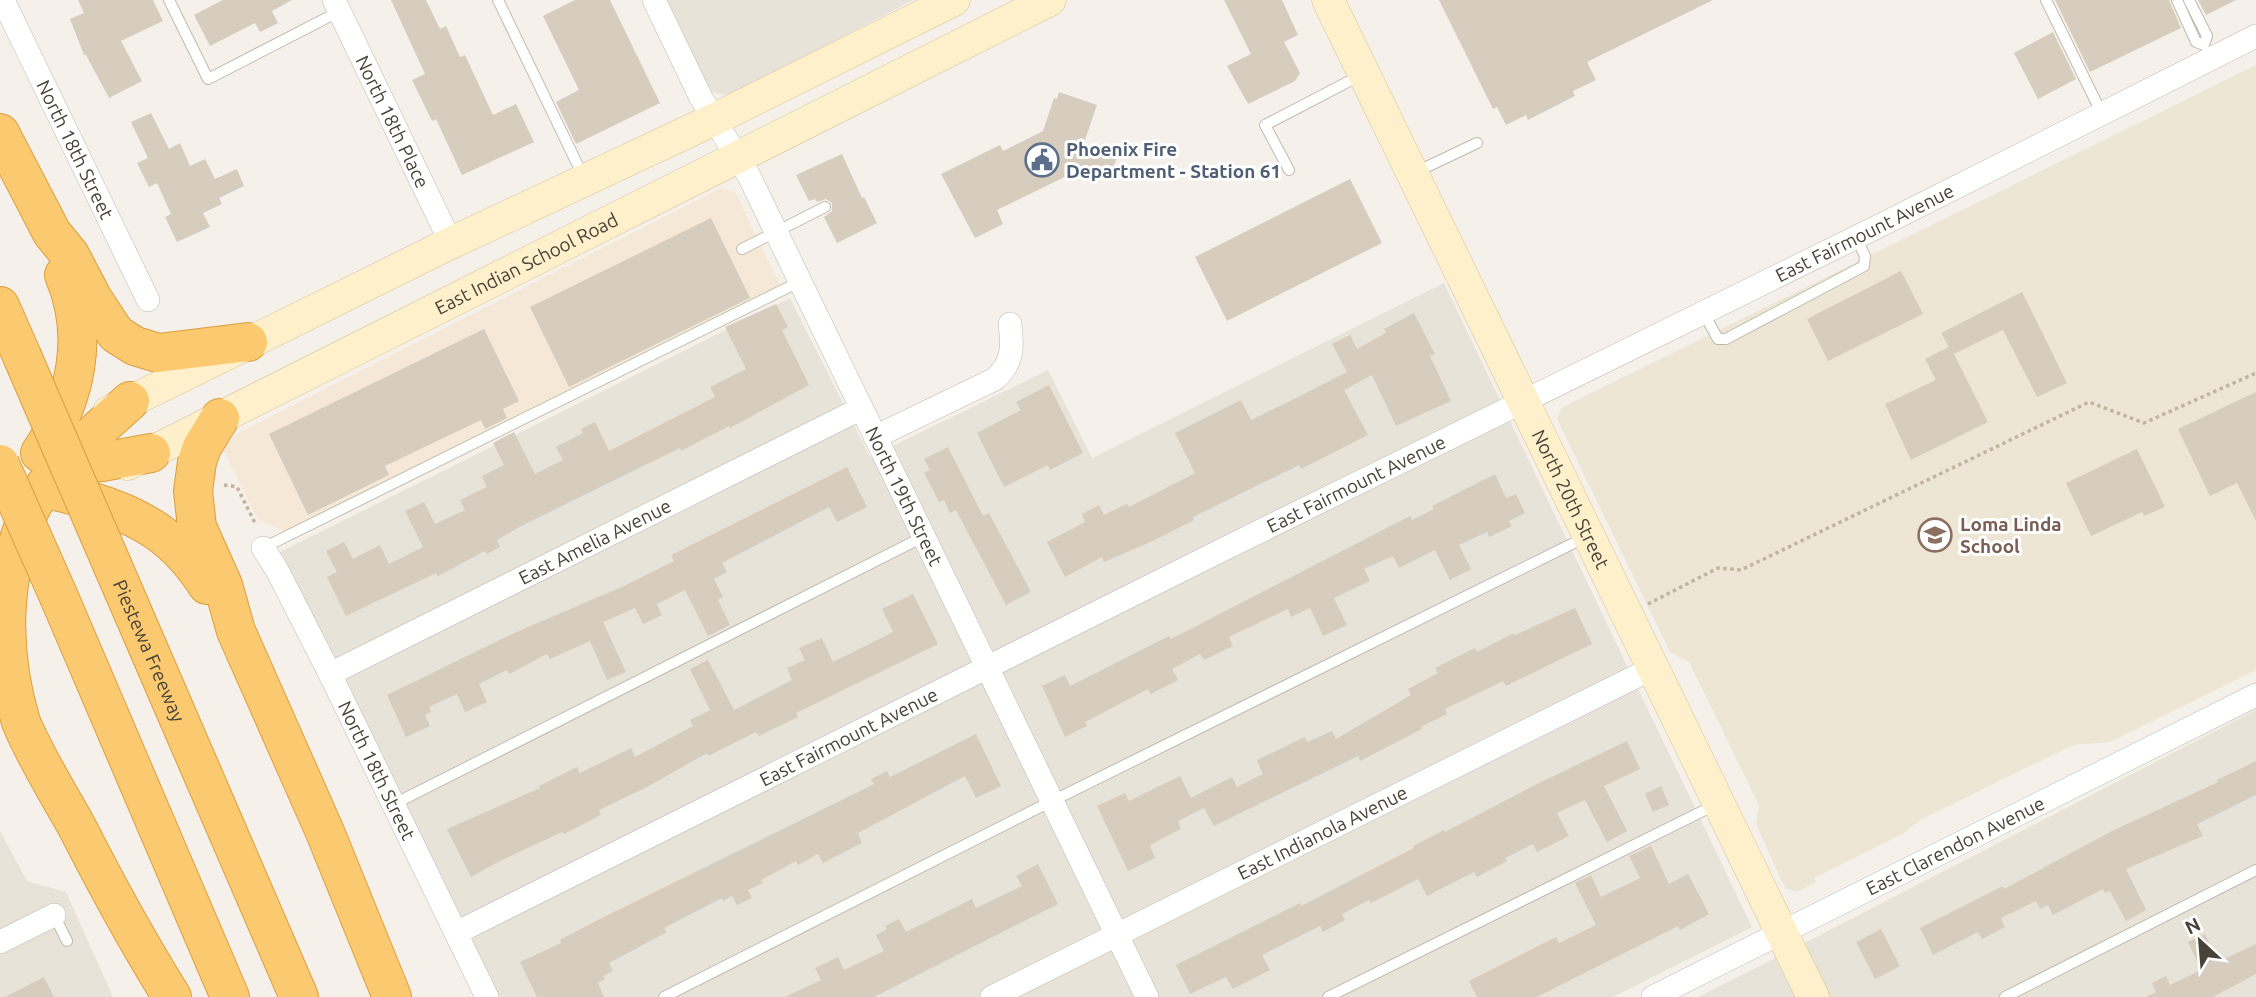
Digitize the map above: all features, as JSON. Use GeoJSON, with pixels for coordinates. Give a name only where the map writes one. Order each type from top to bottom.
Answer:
{"type":"FeatureCollection","features":[{"type":"Feature","properties":{"kind":"highway"},"geometry":{"type":"LineString","coordinates":[[0,134],[52,233],[70,255],[104,318],[116,334],[135,346],[158,352],[248,342]]}},
{"type":"Feature","properties":{"kind":"highway"},"geometry":{"type":"LineString","coordinates":[[21,722],[1,635],[2,610],[13,561],[22,480],[69,393],[78,357],[76,310],[59,263],[52,233]]}},
{"type":"Feature","properties":{"kind":"highway","name":"Piestewa Freeway"},"geometry":{"type":"LineString","coordinates":[[0,306],[299,997]]}},
{"type":"Feature","properties":{"kind":"highway"},"geometry":{"type":"LineString","coordinates":[[22,480],[130,401]]}},
{"type":"Feature","properties":{"kind":"highway"},"geometry":{"type":"LineString","coordinates":[[220,418],[202,447],[194,479],[194,509],[204,545],[223,585],[236,631],[325,832],[392,997]]}},
{"type":"Feature","properties":{"kind":"highway"},"geometry":{"type":"LineString","coordinates":[[22,480],[151,453]]}},
{"type":"Feature","properties":{"kind":"highway"},"geometry":{"type":"LineString","coordinates":[[22,480],[59,597],[230,997]]}},
{"type":"Feature","properties":{"kind":"highway"},"geometry":{"type":"LineString","coordinates":[[22,480],[119,509],[153,527],[181,550],[196,568],[236,631]]}},
{"type":"Feature","properties":{"kind":"highway"},"geometry":{"type":"LineString","coordinates":[[0,691],[21,722],[132,932],[172,997]]}},
{"type":"Feature","properties":{"kind":"main road"},"geometry":{"type":"LineString","coordinates":[[130,401],[451,243],[715,119],[954,0]]}},
{"type":"Feature","properties":{"kind":"main road","name":"East Indian School Road"},"geometry":{"type":"LineString","coordinates":[[151,453],[1051,0]]}},
{"type":"Feature","properties":{"kind":"main road","name":"North 20th Street"},"geometry":{"type":"LineString","coordinates":[[1328,0],[1813,997]]}},
{"type":"Feature","properties":{"kind":"street","name":"North 18th Street"},"geometry":{"type":"LineString","coordinates":[[3,0],[148,300]]}},
{"type":"Feature","properties":{"kind":"street","name":"North 19th Street"},"geometry":{"type":"LineString","coordinates":[[654,0],[701,97],[777,231],[860,409],[1147,997]]}},
{"type":"Feature","properties":{"kind":"street","name":"North 18th Place"},"geometry":{"type":"LineString","coordinates":[[337,6],[451,243]]}},
{"type":"Feature","properties":{"kind":"street","name":"East Fairmount Avenue"},"geometry":{"type":"LineString","coordinates":[[456,933],[2102,114],[2208,52],[2256,36]]}},
{"type":"Feature","properties":{"kind":"street"},"geometry":{"type":"LineString","coordinates":[[875,437],[995,379],[1012,358],[1010,324]]}},
{"type":"Feature","properties":{"kind":"street","name":"East Amelia Avenue"},"geometry":{"type":"LineString","coordinates":[[330,674],[860,409]]}},
{"type":"Feature","properties":{"kind":"street","name":"North 18th Street"},"geometry":{"type":"LineString","coordinates":[[263,548],[330,674],[487,997]]}},
{"type":"Feature","properties":{"kind":"street","name":"East Indianola Avenue"},"geometry":{"type":"LineString","coordinates":[[992,997],[1653,668]]}},
{"type":"Feature","properties":{"kind":"street","name":"East Clarendon Avenue"},"geometry":{"type":"LineString","coordinates":[[1653,997],[2256,695]]}},
{"type":"Feature","properties":{"kind":"street"},"geometry":{"type":"LineString","coordinates":[[0,942],[54,915]]}},
{"type":"Feature","properties":{"kind":"lane"},"geometry":{"type":"LineString","coordinates":[[169,0],[208,79],[337,6]]}},
{"type":"Feature","properties":{"kind":"lane"},"geometry":{"type":"LineString","coordinates":[[498,0],[585,180]]}},
{"type":"Feature","properties":{"kind":"lane"},"geometry":{"type":"LineString","coordinates":[[2046,0],[2102,114]]}},
{"type":"Feature","properties":{"kind":"lane"},"geometry":{"type":"LineString","coordinates":[[2176,0],[2196,42],[2208,52]]}},
{"type":"Feature","properties":{"kind":"lane"},"geometry":{"type":"LineString","coordinates":[[2189,0],[2207,36],[2208,52]]}},
{"type":"Feature","properties":{"kind":"lane"},"geometry":{"type":"LineString","coordinates":[[1289,170],[1265,125],[1364,73]]}},
{"type":"Feature","properties":{"kind":"lane"},"geometry":{"type":"LineString","coordinates":[[1413,174],[1477,143]]}},
{"type":"Feature","properties":{"kind":"lane"},"geometry":{"type":"LineString","coordinates":[[742,249],[825,207]]}},
{"type":"Feature","properties":{"kind":"lane"},"geometry":{"type":"LineString","coordinates":[[1703,312],[1718,339],[1726,339],[1864,266],[1866,260],[1856,237]]}},
{"type":"Feature","properties":{"kind":"lane"},"geometry":{"type":"LineString","coordinates":[[263,548],[801,281]]}},
{"type":"Feature","properties":{"kind":"lane"},"geometry":{"type":"LineString","coordinates":[[664,997],[1052,801],[1588,536]]}},
{"type":"Feature","properties":{"kind":"lane"},"geometry":{"type":"LineString","coordinates":[[394,804],[923,537]]}},
{"type":"Feature","properties":{"kind":"lane"},"geometry":{"type":"LineString","coordinates":[[1328,997],[1719,804]]}},
{"type":"Feature","properties":{"kind":"lane"},"geometry":{"type":"LineString","coordinates":[[2005,997],[2256,870]]}},
{"type":"Feature","properties":{"kind":"lane"},"geometry":{"type":"LineString","coordinates":[[54,915],[67,941]]}},
{"type":"Feature","properties":{"kind":"path"},"geometry":{"type":"LineString","coordinates":[[1644,606],[1718,569],[1741,570],[2089,402],[2144,423],[2256,373]]}},
{"type":"Feature","properties":{"kind":"path"},"geometry":{"type":"LineString","coordinates":[[215,483],[237,487],[255,523]]}},
{"type":"Feature","properties":{"kind":"shaded area"},"geometry":{"type":"Polygon","coordinates":[[[665,0],[913,0],[737,92],[723,95],[712,92],[705,82],[665,0]]]}},
{"type":"Feature","properties":{"kind":"shaded area","name":"Loma Linda School"},"geometry":{"type":"Polygon","coordinates":[[[2256,65],[2256,670],[2110,742],[2073,745],[1922,819],[1904,833],[1814,878],[1816,882],[1797,892],[1785,888],[1756,824],[1759,805],[1689,662],[1670,652],[1557,419],[1561,408],[2256,65]]]}},
{"type":"Feature","properties":{"kind":"shaded area"},"geometry":{"type":"Polygon","coordinates":[[[721,188],[735,192],[781,287],[288,532],[258,520],[223,449],[238,433],[721,188]]]}},
{"type":"Feature","properties":{"kind":"shaded area"},"geometry":{"type":"Polygon","coordinates":[[[1444,283],[1752,927],[1613,997],[498,997],[280,552],[790,298],[870,457],[1048,370],[1092,458],[1444,283]]]}},
{"type":"Feature","properties":{"kind":"shaded area"},"geometry":{"type":"Polygon","coordinates":[[[2256,710],[2256,997],[1698,997],[1764,964],[2256,710]]]}},
{"type":"Feature","properties":{"kind":"shaded area"},"geometry":{"type":"Polygon","coordinates":[[[0,831],[27,881],[66,892],[113,997],[0,997],[0,831]]]}},
{"type":"Feature","properties":{"kind":"building"},"geometry":{"type":"Polygon","coordinates":[[[78,0],[153,0],[163,21],[121,41],[142,81],[109,98],[84,55],[70,19],[84,13],[78,0]]]}},
{"type":"Feature","properties":{"kind":"building"},"geometry":{"type":"Polygon","coordinates":[[[223,0],[292,0],[272,11],[278,23],[260,32],[255,23],[210,46],[194,15],[223,0]]]}},
{"type":"Feature","properties":{"kind":"building"},"geometry":{"type":"Polygon","coordinates":[[[391,0],[426,0],[440,29],[446,26],[460,57],[465,55],[493,115],[516,104],[534,142],[462,175],[436,119],[432,121],[412,80],[425,74],[391,0]]]}},
{"type":"Feature","properties":{"kind":"building"},"geometry":{"type":"Polygon","coordinates":[[[575,0],[610,0],[660,103],[576,144],[556,102],[579,90],[543,16],[575,0]]]}},
{"type":"Feature","properties":{"kind":"building"},"geometry":{"type":"Polygon","coordinates":[[[1224,0],[1282,0],[1298,35],[1284,42],[1300,73],[1295,81],[1248,104],[1227,66],[1251,54],[1224,0]]]}},
{"type":"Feature","properties":{"kind":"building"},"geometry":{"type":"Polygon","coordinates":[[[1439,0],[1713,0],[1587,62],[1596,80],[1573,91],[1575,96],[1528,120],[1526,115],[1506,125],[1497,107],[1493,109],[1439,0]]]}},
{"type":"Feature","properties":{"kind":"building"},"geometry":{"type":"Polygon","coordinates":[[[2055,0],[2169,0],[2181,28],[2090,72],[2055,0]]]}},
{"type":"Feature","properties":{"kind":"building"},"geometry":{"type":"Polygon","coordinates":[[[2198,0],[2236,0],[2206,15],[2198,0]]]}},
{"type":"Feature","properties":{"kind":"building"},"geometry":{"type":"Polygon","coordinates":[[[2053,32],[2076,79],[2038,99],[2014,53],[2053,32]]]}},
{"type":"Feature","properties":{"kind":"building","name":"Phoenix Fire Department - Station 61"},"geometry":{"type":"Polygon","coordinates":[[[1059,92],[1097,105],[1084,143],[1118,154],[1110,178],[1081,169],[997,210],[1003,224],[975,238],[941,174],[1000,145],[1003,151],[1043,131],[1054,98],[1057,99],[1059,92]]]}},
{"type":"Feature","properties":{"kind":"building"},"geometry":{"type":"Polygon","coordinates":[[[151,113],[169,149],[180,143],[190,166],[205,159],[215,179],[237,169],[244,186],[219,198],[222,204],[203,213],[210,227],[177,242],[165,217],[171,214],[157,183],[149,187],[137,163],[148,158],[131,122],[151,113]]]}},
{"type":"Feature","properties":{"kind":"building"},"geometry":{"type":"Polygon","coordinates":[[[842,154],[877,223],[837,243],[824,217],[832,211],[832,203],[826,199],[809,201],[796,175],[842,154]]]}},
{"type":"Feature","properties":{"kind":"building"},"geometry":{"type":"Polygon","coordinates":[[[1350,179],[1382,243],[1227,321],[1195,257],[1350,179]]]}},
{"type":"Feature","properties":{"kind":"building"},"geometry":{"type":"Polygon","coordinates":[[[711,218],[750,298],[569,387],[530,307],[711,218]]]}},
{"type":"Feature","properties":{"kind":"building"},"geometry":{"type":"Polygon","coordinates":[[[1901,271],[1923,314],[1828,361],[1807,319],[1901,271]]]}},
{"type":"Feature","properties":{"kind":"building"},"geometry":{"type":"Polygon","coordinates":[[[2022,292],[2067,383],[2037,397],[2003,330],[1954,354],[1988,422],[1911,460],[1885,404],[1936,380],[1925,359],[1949,347],[1941,333],[2022,292]]]}},
{"type":"Feature","properties":{"kind":"building"},"geometry":{"type":"Polygon","coordinates":[[[776,304],[788,327],[782,330],[809,385],[730,428],[729,426],[681,451],[680,448],[523,525],[497,540],[500,547],[487,554],[485,551],[438,576],[436,573],[346,616],[327,577],[337,572],[326,551],[344,542],[353,559],[380,545],[389,564],[423,547],[405,511],[424,502],[435,524],[465,510],[460,500],[487,487],[482,476],[504,465],[493,443],[514,432],[535,474],[563,460],[556,447],[583,433],[581,429],[595,422],[609,451],[715,397],[710,387],[746,369],[725,327],[776,304]]]}},
{"type":"Feature","properties":{"kind":"building"},"geometry":{"type":"Polygon","coordinates":[[[1414,313],[1435,354],[1430,356],[1451,401],[1396,426],[1372,375],[1344,390],[1368,435],[1301,469],[1299,465],[1193,517],[1194,520],[1155,540],[1104,562],[1102,557],[1065,577],[1047,542],[1085,522],[1082,514],[1099,505],[1104,515],[1127,504],[1129,507],[1195,473],[1175,433],[1241,400],[1251,420],[1296,398],[1347,372],[1332,344],[1350,335],[1357,349],[1386,333],[1384,329],[1414,313]]]}},
{"type":"Feature","properties":{"kind":"building"},"geometry":{"type":"Polygon","coordinates":[[[484,329],[519,401],[503,409],[507,418],[485,429],[481,420],[385,466],[389,475],[308,515],[269,434],[484,329]]]}},
{"type":"Feature","properties":{"kind":"building"},"geometry":{"type":"Polygon","coordinates":[[[1049,385],[1083,453],[1050,470],[1048,465],[1004,487],[977,433],[1021,410],[1016,402],[1049,385]]]}},
{"type":"Feature","properties":{"kind":"building"},"geometry":{"type":"Polygon","coordinates":[[[2256,392],[2256,521],[2237,483],[2210,496],[2178,429],[2256,392]]]}},
{"type":"Feature","properties":{"kind":"building"},"geometry":{"type":"Polygon","coordinates":[[[948,447],[983,516],[989,513],[1031,592],[1006,605],[956,510],[950,513],[944,500],[939,502],[924,473],[930,470],[924,459],[948,447]]]}},
{"type":"Feature","properties":{"kind":"building"},"geometry":{"type":"Polygon","coordinates":[[[2137,449],[2165,507],[2144,516],[2142,512],[2091,536],[2066,483],[2137,449]]]}},
{"type":"Feature","properties":{"kind":"building"},"geometry":{"type":"Polygon","coordinates":[[[847,467],[867,507],[837,522],[829,507],[722,563],[727,572],[714,579],[723,597],[718,600],[730,625],[708,636],[685,590],[657,604],[662,615],[643,624],[635,608],[603,622],[626,672],[607,680],[590,641],[550,659],[547,654],[509,674],[507,670],[479,684],[487,702],[465,712],[457,694],[429,707],[431,712],[425,715],[430,726],[406,737],[387,695],[514,633],[624,586],[674,561],[671,555],[847,467]]]}},
{"type":"Feature","properties":{"kind":"building"},"geometry":{"type":"Polygon","coordinates":[[[1495,474],[1506,498],[1516,494],[1525,513],[1509,521],[1512,526],[1489,537],[1487,532],[1459,545],[1471,569],[1450,580],[1435,550],[1399,568],[1393,556],[1364,569],[1370,581],[1334,598],[1347,625],[1323,636],[1310,608],[1291,617],[1288,609],[1229,637],[1233,646],[1204,660],[1200,654],[1172,669],[1178,680],[1151,694],[1148,689],[1085,722],[1087,726],[1065,737],[1042,686],[1065,675],[1070,686],[1169,636],[1171,639],[1410,516],[1412,520],[1434,509],[1432,506],[1495,474]]]}},
{"type":"Feature","properties":{"kind":"building"},"geometry":{"type":"Polygon","coordinates":[[[913,594],[938,644],[796,713],[798,717],[759,736],[756,732],[708,756],[707,753],[649,786],[599,810],[601,815],[471,877],[447,829],[540,788],[539,786],[577,767],[580,773],[631,748],[635,757],[693,726],[690,720],[710,710],[690,669],[708,660],[734,710],[792,680],[787,668],[805,660],[799,648],[822,638],[833,662],[893,632],[882,609],[913,594]]]}},
{"type":"Feature","properties":{"kind":"building"},"geometry":{"type":"Polygon","coordinates":[[[1575,608],[1592,644],[1506,686],[1503,681],[1445,709],[1447,714],[1360,761],[1358,756],[1214,826],[1204,808],[1178,821],[1181,829],[1150,845],[1155,858],[1128,871],[1097,806],[1125,793],[1129,801],[1180,776],[1191,798],[1232,777],[1237,787],[1263,774],[1257,760],[1305,737],[1307,742],[1332,731],[1336,739],[1411,695],[1408,689],[1438,673],[1435,668],[1475,648],[1477,652],[1514,633],[1515,635],[1575,608]]]}},
{"type":"Feature","properties":{"kind":"building"},"geometry":{"type":"Polygon","coordinates":[[[976,734],[1001,786],[976,798],[965,776],[858,833],[862,843],[823,863],[818,854],[798,865],[796,861],[748,890],[752,898],[737,905],[732,896],[723,901],[722,898],[664,928],[667,932],[609,963],[613,971],[603,976],[605,979],[598,983],[604,997],[537,997],[520,962],[561,943],[560,940],[600,919],[874,784],[871,779],[887,771],[890,777],[976,734]]]}},
{"type":"Feature","properties":{"kind":"building"},"geometry":{"type":"Polygon","coordinates":[[[1627,741],[1640,769],[1604,786],[1627,831],[1607,842],[1585,800],[1557,813],[1569,836],[1537,852],[1533,844],[1505,858],[1507,861],[1477,877],[1474,872],[1427,896],[1418,879],[1371,903],[1369,900],[1342,914],[1345,920],[1323,932],[1320,926],[1262,955],[1270,970],[1233,989],[1226,977],[1190,994],[1176,965],[1300,903],[1301,906],[1444,830],[1445,832],[1627,741]]]}},
{"type":"Feature","properties":{"kind":"building"},"geometry":{"type":"Polygon","coordinates":[[[2256,761],[2256,795],[2197,824],[2203,836],[2126,869],[2146,910],[2126,921],[2110,891],[2105,893],[2103,889],[2053,915],[2048,905],[2040,909],[2036,901],[2001,918],[2005,927],[1982,939],[1978,932],[1933,955],[1920,928],[2003,886],[2004,889],[2112,831],[2218,782],[2217,780],[2256,761]]]}},
{"type":"Feature","properties":{"kind":"building"},"geometry":{"type":"Polygon","coordinates":[[[1661,786],[1669,805],[1653,812],[1645,794],[1661,786]]]}},
{"type":"Feature","properties":{"kind":"building"},"geometry":{"type":"Polygon","coordinates":[[[1651,846],[1669,884],[1688,874],[1709,914],[1680,930],[1678,926],[1537,997],[1477,997],[1469,981],[1556,937],[1559,943],[1596,925],[1575,883],[1591,875],[1601,897],[1640,878],[1629,856],[1651,846]]]}},
{"type":"Feature","properties":{"kind":"building"},"geometry":{"type":"Polygon","coordinates":[[[1038,864],[1058,904],[874,997],[785,997],[821,980],[815,968],[838,957],[844,970],[884,951],[876,935],[887,929],[885,926],[899,919],[906,932],[972,899],[976,908],[1022,886],[1016,876],[1038,864]]]}},
{"type":"Feature","properties":{"kind":"building"},"geometry":{"type":"Polygon","coordinates":[[[1881,929],[1900,966],[1875,979],[1856,942],[1881,929]]]}},
{"type":"Feature","properties":{"kind":"building"},"geometry":{"type":"Polygon","coordinates":[[[2205,934],[2218,962],[2256,944],[2256,974],[2213,997],[2145,997],[2156,992],[2152,983],[2166,976],[2170,985],[2201,970],[2188,942],[2205,934]]]}},
{"type":"Feature","properties":{"kind":"building"},"geometry":{"type":"Polygon","coordinates":[[[44,977],[54,997],[5,997],[44,977]]]}},
{"type":"Feature","properties":{"kind":"place","name":"Phoenix Fire Department - Station 61"},"geometry":{"type":"Point","coordinates":[1042,160]}},
{"type":"Feature","properties":{"kind":"place","name":"Loma Linda School"},"geometry":{"type":"Point","coordinates":[1935,535]}}]}
